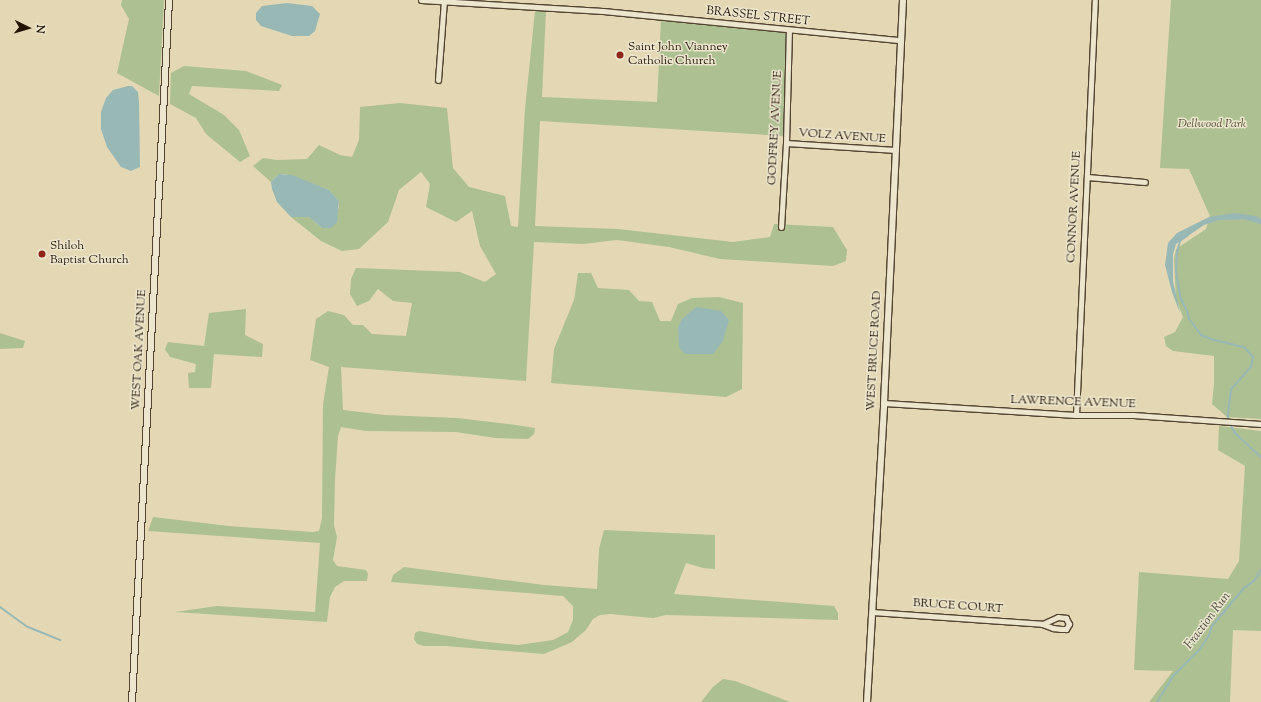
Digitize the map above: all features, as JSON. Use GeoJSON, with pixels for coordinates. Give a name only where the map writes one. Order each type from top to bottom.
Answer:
{"type":"FeatureCollection","features":[{"type":"Feature","properties":{"kind":"street","name":"WEST OAK AVENUE"},"geometry":{"type":"LineString","coordinates":[[132,702],[169,0]]}},
{"type":"Feature","properties":{"kind":"street","name":"BRASSEL STREET"},"geometry":{"type":"LineString","coordinates":[[421,0],[533,3],[901,40]]}},
{"type":"Feature","properties":{"kind":"street","name":"WEST BRUCE ROAD"},"geometry":{"type":"LineString","coordinates":[[867,702],[884,403],[903,0]]}},
{"type":"Feature","properties":{"kind":"street","name":"CONNOR AVENUE"},"geometry":{"type":"LineString","coordinates":[[1076,414],[1095,0]]}},
{"type":"Feature","properties":{"kind":"street"},"geometry":{"type":"LineString","coordinates":[[438,80],[444,1]]}},
{"type":"Feature","properties":{"kind":"street","name":"GODFREY AVENUE"},"geometry":{"type":"LineString","coordinates":[[780,227],[786,143],[790,30]]}},
{"type":"Feature","properties":{"kind":"street","name":"VOLZ AVENUE"},"geometry":{"type":"LineString","coordinates":[[786,143],[896,150]]}},
{"type":"Feature","properties":{"kind":"street"},"geometry":{"type":"LineString","coordinates":[[1087,177],[1145,182]]}},
{"type":"Feature","properties":{"kind":"street","name":"LAWRENCE AVENUE"},"geometry":{"type":"LineString","coordinates":[[884,403],[1076,414],[1114,414],[1261,424]]}},
{"type":"Feature","properties":{"kind":"street","name":"BRUCE COURT"},"geometry":{"type":"LineString","coordinates":[[872,612],[1042,624],[1061,630],[1066,629],[1069,624],[1066,618],[1058,617],[1042,624]]}},
{"type":"Feature","properties":{"kind":"green space"},"geometry":{"type":"Polygon","coordinates":[[[122,0],[164,0],[159,96],[117,73],[129,19],[121,5],[122,0]]]}},
{"type":"Feature","properties":{"kind":"green space","name":"Dellwood Park"},"geometry":{"type":"Polygon","coordinates":[[[1171,0],[1261,0],[1261,419],[1227,417],[1212,404],[1214,356],[1173,351],[1166,346],[1164,337],[1175,332],[1183,317],[1176,299],[1174,259],[1176,249],[1206,229],[1210,216],[1189,169],[1160,168],[1171,0]]]}},
{"type":"Feature","properties":{"kind":"green space"},"geometry":{"type":"Polygon","coordinates":[[[535,11],[546,11],[542,97],[657,102],[661,21],[788,33],[783,136],[540,121],[535,226],[618,229],[733,242],[770,237],[774,224],[833,227],[847,250],[846,261],[833,266],[720,259],[669,247],[617,240],[583,244],[534,242],[526,381],[341,367],[343,410],[385,415],[457,418],[516,425],[535,428],[534,434],[528,439],[495,438],[456,432],[366,431],[341,427],[338,436],[335,480],[334,525],[337,537],[333,560],[337,566],[366,570],[368,574],[367,581],[344,581],[335,587],[330,597],[327,622],[175,612],[217,606],[315,612],[320,543],[148,531],[153,517],[229,526],[313,532],[319,531],[322,518],[323,404],[329,367],[310,360],[316,319],[328,311],[344,315],[353,325],[363,325],[372,334],[406,336],[412,303],[393,301],[378,289],[369,301],[357,306],[350,294],[351,279],[356,268],[460,272],[485,282],[496,274],[480,246],[472,211],[456,222],[426,207],[430,184],[421,172],[399,190],[388,222],[359,249],[342,251],[321,241],[291,217],[309,217],[322,228],[339,208],[339,201],[329,190],[285,174],[279,174],[271,182],[253,166],[263,158],[277,160],[307,159],[319,145],[340,155],[352,157],[359,140],[360,107],[400,103],[447,108],[453,168],[469,187],[505,196],[511,226],[518,227],[525,109],[535,11]]]}},
{"type":"Feature","properties":{"kind":"green space"},"geometry":{"type":"Polygon","coordinates":[[[184,66],[246,71],[282,85],[279,91],[192,86],[189,94],[224,115],[239,130],[250,156],[240,162],[206,134],[196,118],[170,104],[171,73],[184,66]]]}},
{"type":"Feature","properties":{"kind":"green space"},"geometry":{"type":"Polygon","coordinates":[[[578,273],[591,273],[598,288],[629,290],[639,301],[652,302],[660,321],[671,321],[678,304],[692,298],[719,297],[743,303],[742,389],[726,397],[551,383],[554,349],[574,300],[578,273]]]}},
{"type":"Feature","properties":{"kind":"green space"},"geometry":{"type":"Polygon","coordinates":[[[246,309],[245,335],[263,344],[262,357],[214,354],[211,388],[189,388],[188,373],[195,372],[196,364],[170,357],[165,349],[168,342],[204,346],[209,313],[246,309]]]}},
{"type":"Feature","properties":{"kind":"green space"},"geometry":{"type":"Polygon","coordinates":[[[0,333],[25,341],[23,348],[0,349],[0,333]]]}},
{"type":"Feature","properties":{"kind":"green space"},"geometry":{"type":"Polygon","coordinates":[[[1219,426],[1261,431],[1261,631],[1233,630],[1230,702],[1149,702],[1173,671],[1134,670],[1139,572],[1228,579],[1239,561],[1245,466],[1218,450],[1219,426]]]}},
{"type":"Feature","properties":{"kind":"green space"},"geometry":{"type":"Polygon","coordinates":[[[604,530],[715,535],[715,569],[703,568],[686,563],[674,594],[834,606],[838,613],[838,620],[666,615],[653,618],[610,614],[600,615],[593,619],[586,630],[572,642],[544,654],[446,646],[424,646],[417,644],[414,639],[415,633],[419,631],[478,641],[518,645],[553,640],[568,632],[573,620],[573,606],[563,596],[391,582],[393,575],[404,567],[544,585],[597,589],[599,549],[604,530]]]}},
{"type":"Feature","properties":{"kind":"green space"},"geometry":{"type":"Polygon","coordinates":[[[723,679],[735,681],[790,702],[701,702],[713,687],[723,679]]]}},
{"type":"Feature","properties":{"kind":"water"},"geometry":{"type":"Polygon","coordinates":[[[287,3],[312,6],[320,14],[315,31],[309,36],[292,36],[261,26],[256,20],[256,13],[262,6],[287,3]]]}},
{"type":"Feature","properties":{"kind":"water"},"geometry":{"type":"Polygon","coordinates":[[[132,86],[138,92],[139,103],[140,167],[131,171],[121,167],[107,147],[101,129],[101,112],[106,98],[113,90],[132,86]]]}},
{"type":"Feature","properties":{"kind":"water"},"geometry":{"type":"Polygon","coordinates":[[[279,174],[292,175],[329,190],[339,201],[337,222],[331,228],[322,228],[309,217],[291,217],[277,202],[272,189],[271,182],[279,174]]]}},
{"type":"Feature","properties":{"kind":"water"},"geometry":{"type":"Polygon","coordinates":[[[1235,213],[1255,216],[1261,219],[1261,224],[1239,218],[1225,218],[1204,225],[1176,244],[1173,254],[1173,281],[1180,313],[1172,292],[1165,265],[1168,243],[1177,233],[1209,217],[1235,213]]]}},
{"type":"Feature","properties":{"kind":"water"},"geometry":{"type":"Polygon","coordinates":[[[696,307],[721,311],[729,320],[723,341],[713,354],[685,354],[679,347],[678,327],[682,319],[696,307]]]}},
{"type":"Feature","properties":{"kind":"waterway","name":"Fraction Run"},"geometry":{"type":"LineString","coordinates":[[1220,219],[1243,218]]}},
{"type":"Feature","properties":{"kind":"waterway","name":"Fraction Run"},"geometry":{"type":"LineString","coordinates":[[1188,235],[1180,241],[1177,252],[1176,272],[1181,299],[1189,319],[1201,335],[1244,347],[1253,357],[1251,367],[1231,389],[1228,420],[1235,433],[1261,457]]}},
{"type":"Feature","properties":{"kind":"waterway","name":"Fraction Run"},"geometry":{"type":"LineString","coordinates":[[1157,702],[1173,676],[1200,649],[1209,635],[1212,626],[1244,588],[1254,581],[1261,570]]}},
{"type":"Feature","properties":{"kind":"waterway"},"geometry":{"type":"LineString","coordinates":[[0,607],[28,627],[61,640]]}},
{"type":"Feature","properties":{"kind":"place","name":"Saint John Vianney Catholic Church"},"geometry":{"type":"Point","coordinates":[620,55]}},
{"type":"Feature","properties":{"kind":"place","name":"Shiloh Baptist Church"},"geometry":{"type":"Point","coordinates":[42,254]}}]}
